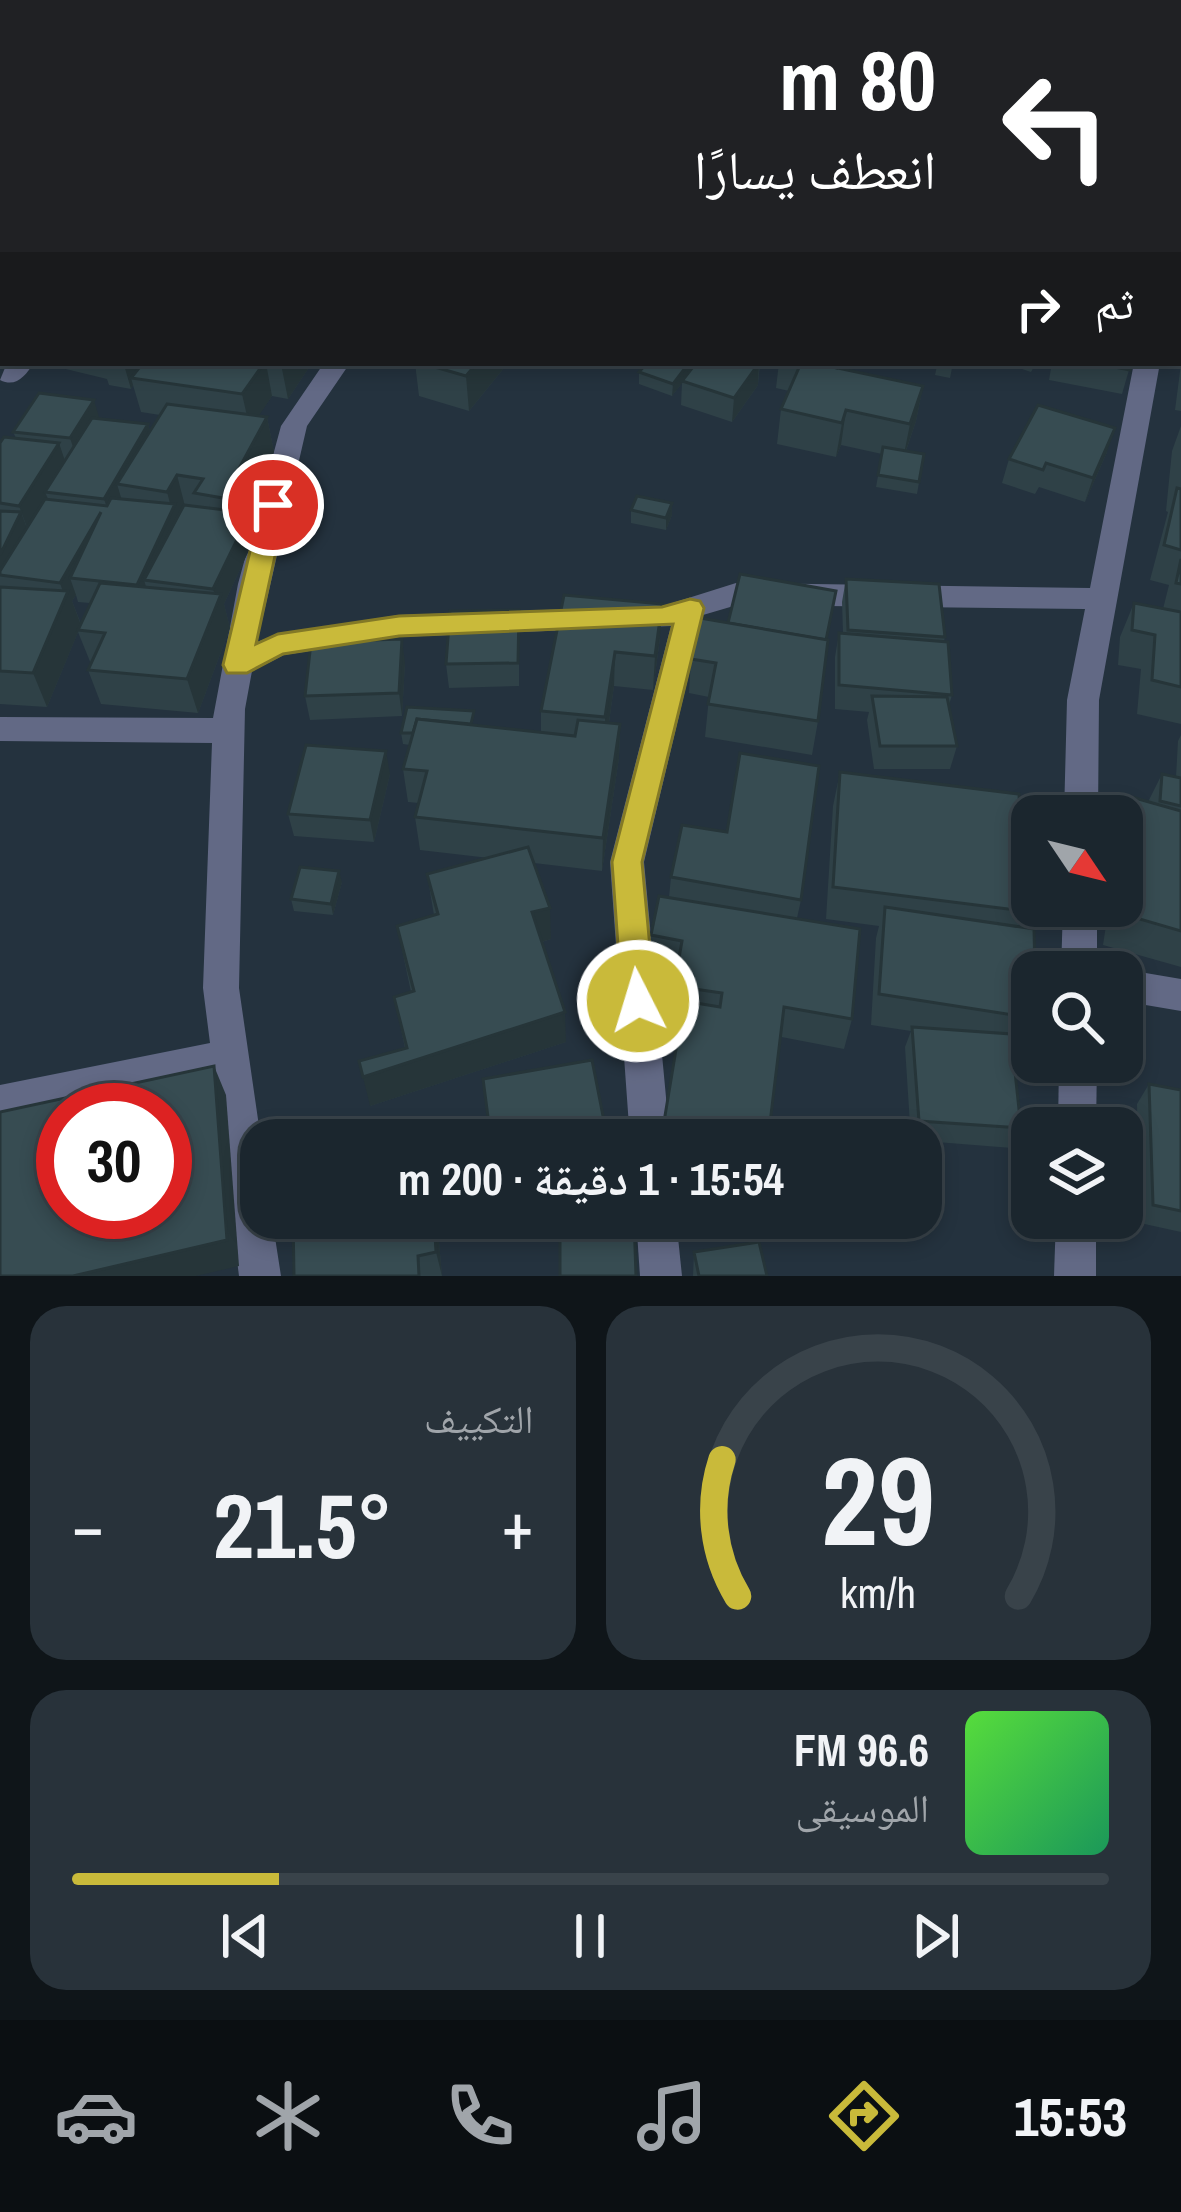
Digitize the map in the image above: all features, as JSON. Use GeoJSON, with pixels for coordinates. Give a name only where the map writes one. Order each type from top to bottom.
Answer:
{"type":"FeatureCollection","features":[{"type":"Feature","properties":{"kind":"street"},"geometry":{"type":"LineString","coordinates":[[260,1276],[221,988],[228,731],[237,665],[294,426],[335,366]]}},
{"type":"Feature","properties":{"kind":"street"},"geometry":{"type":"LineString","coordinates":[[1081,795],[1083,700],[1146,366]]}},
{"type":"Feature","properties":{"kind":"street"},"geometry":{"type":"LineString","coordinates":[[237,665],[278,645],[399,626],[663,617],[736,594],[1102,599]]}},
{"type":"Feature","properties":{"kind":"street"},"geometry":{"type":"LineString","coordinates":[[648,1119],[627,862],[690,608]]}},
{"type":"Feature","properties":{"kind":"street"},"geometry":{"type":"LineString","coordinates":[[0,729],[228,731]]}},
{"type":"Feature","properties":{"kind":"street"},"geometry":{"type":"LineString","coordinates":[[1143,989],[1181,995]]}},
{"type":"Feature","properties":{"kind":"street"},"geometry":{"type":"LineString","coordinates":[[0,1103],[230,1056]]}},
{"type":"Feature","properties":{"kind":"street"},"geometry":{"type":"LineString","coordinates":[[658,1239],[661,1276]]}},
{"type":"Feature","properties":{"kind":"street"},"geometry":{"type":"LineString","coordinates":[[1075,1276],[1076,1239]]}},
{"type":"Feature","properties":{"kind":"building"},"geometry":{"type":"Polygon","coordinates":[[[141,366],[262,366],[242,394],[131,378],[141,366]]]}},
{"type":"Feature","properties":{"kind":"building"},"geometry":{"type":"Polygon","coordinates":[[[431,366],[474,366],[466,376],[431,366]]]}},
{"type":"Feature","properties":{"kind":"building"},"geometry":{"type":"Polygon","coordinates":[[[644,366],[687,366],[673,384],[639,372],[644,366]]]}},
{"type":"Feature","properties":{"kind":"building"},"geometry":{"type":"Polygon","coordinates":[[[694,366],[757,366],[734,398],[682,381],[694,366]]]}},
{"type":"Feature","properties":{"kind":"building"},"geometry":{"type":"Polygon","coordinates":[[[800,366],[828,366],[923,386],[910,424],[846,410],[842,423],[781,409],[800,366]]]}},
{"type":"Feature","properties":{"kind":"building"},"geometry":{"type":"Polygon","coordinates":[[[39,393],[94,400],[70,438],[13,432],[39,393]]]}},
{"type":"Feature","properties":{"kind":"building"},"geometry":{"type":"Polygon","coordinates":[[[167,404],[267,417],[223,498],[194,493],[203,479],[177,475],[167,492],[117,484],[167,404]]]}},
{"type":"Feature","properties":{"kind":"building"},"geometry":{"type":"Polygon","coordinates":[[[1038,405],[1115,428],[1093,478],[1046,463],[1043,470],[1009,459],[1038,405]]]}},
{"type":"Feature","properties":{"kind":"building"},"geometry":{"type":"Polygon","coordinates":[[[92,418],[148,424],[104,499],[45,492],[92,418]]]}},
{"type":"Feature","properties":{"kind":"building"},"geometry":{"type":"Polygon","coordinates":[[[4,437],[59,443],[19,506],[0,503],[0,443],[4,437]]]}},
{"type":"Feature","properties":{"kind":"building"},"geometry":{"type":"Polygon","coordinates":[[[883,447],[924,454],[919,482],[878,475],[883,447]]]}},
{"type":"Feature","properties":{"kind":"building"},"geometry":{"type":"Polygon","coordinates":[[[1177,488],[1181,489],[1181,550],[1164,545],[1177,488]]]}},
{"type":"Feature","properties":{"kind":"building"},"geometry":{"type":"Polygon","coordinates":[[[637,496],[672,503],[666,518],[631,510],[637,496]]]}},
{"type":"Feature","properties":{"kind":"building"},"geometry":{"type":"Polygon","coordinates":[[[111,498],[175,504],[137,585],[70,578],[101,512],[60,583],[0,575],[45,499],[107,506],[111,498]]]}},
{"type":"Feature","properties":{"kind":"building"},"geometry":{"type":"Polygon","coordinates":[[[184,505],[250,513],[213,589],[144,580],[184,505]]]}},
{"type":"Feature","properties":{"kind":"building"},"geometry":{"type":"Polygon","coordinates":[[[0,511],[21,512],[0,555],[0,511]]]}},
{"type":"Feature","properties":{"kind":"building"},"geometry":{"type":"Polygon","coordinates":[[[740,574],[836,591],[826,640],[728,623],[740,574]]]}},
{"type":"Feature","properties":{"kind":"building"},"geometry":{"type":"Polygon","coordinates":[[[846,579],[939,584],[945,637],[848,630],[846,579]]]}},
{"type":"Feature","properties":{"kind":"building"},"geometry":{"type":"Polygon","coordinates":[[[100,583],[221,594],[187,679],[88,670],[105,633],[78,630],[100,583]]]}},
{"type":"Feature","properties":{"kind":"building"},"geometry":{"type":"Polygon","coordinates":[[[0,587],[68,591],[33,673],[0,671],[0,587]]]}},
{"type":"Feature","properties":{"kind":"building"},"geometry":{"type":"Polygon","coordinates":[[[564,595],[662,604],[655,656],[615,652],[605,717],[541,711],[564,595]]]}},
{"type":"Feature","properties":{"kind":"building"},"geometry":{"type":"Polygon","coordinates":[[[1134,603],[1181,612],[1181,687],[1152,680],[1155,635],[1132,630],[1134,603]]]}},
{"type":"Feature","properties":{"kind":"building"},"geometry":{"type":"Polygon","coordinates":[[[519,610],[518,663],[446,664],[450,611],[519,610]]]}},
{"type":"Feature","properties":{"kind":"building"},"geometry":{"type":"Polygon","coordinates":[[[700,618],[828,640],[818,721],[708,704],[716,663],[691,659],[700,618]]]}},
{"type":"Feature","properties":{"kind":"building"},"geometry":{"type":"Polygon","coordinates":[[[839,633],[948,642],[952,695],[839,685],[839,633]]]}},
{"type":"Feature","properties":{"kind":"building"},"geometry":{"type":"Polygon","coordinates":[[[402,639],[399,693],[305,696],[311,642],[402,639]]]}},
{"type":"Feature","properties":{"kind":"building"},"geometry":{"type":"Polygon","coordinates":[[[872,696],[947,697],[957,746],[880,746],[872,696]]]}},
{"type":"Feature","properties":{"kind":"building"},"geometry":{"type":"Polygon","coordinates":[[[407,707],[474,711],[471,724],[417,719],[413,733],[401,733],[407,707]]]}},
{"type":"Feature","properties":{"kind":"building"},"geometry":{"type":"Polygon","coordinates":[[[417,719],[575,736],[578,720],[620,724],[603,838],[415,817],[427,771],[403,769],[417,719]]]}},
{"type":"Feature","properties":{"kind":"building"},"geometry":{"type":"Polygon","coordinates":[[[306,745],[386,751],[370,820],[288,814],[306,745]]]}},
{"type":"Feature","properties":{"kind":"building"},"geometry":{"type":"Polygon","coordinates":[[[740,753],[819,766],[801,900],[671,877],[682,825],[727,832],[740,753]]]}},
{"type":"Feature","properties":{"kind":"building"},"geometry":{"type":"Polygon","coordinates":[[[840,772],[1019,794],[1011,795],[1011,909],[833,887],[840,772]]]}},
{"type":"Feature","properties":{"kind":"building"},"geometry":{"type":"Polygon","coordinates":[[[1162,774],[1181,778],[1181,806],[1160,801],[1162,774]]]}},
{"type":"Feature","properties":{"kind":"building"},"geometry":{"type":"Polygon","coordinates":[[[1143,800],[1181,811],[1181,931],[1143,920],[1143,800]]]}},
{"type":"Feature","properties":{"kind":"building"},"geometry":{"type":"Polygon","coordinates":[[[528,847],[550,908],[532,912],[565,1012],[363,1077],[359,1061],[407,1048],[394,997],[414,991],[397,926],[438,914],[427,874],[528,847]]]}},
{"type":"Feature","properties":{"kind":"building"},"geometry":{"type":"Polygon","coordinates":[[[300,867],[339,871],[331,904],[291,899],[300,867]]]}},
{"type":"Feature","properties":{"kind":"building"},"geometry":{"type":"Polygon","coordinates":[[[659,896],[860,929],[852,1019],[784,1007],[771,1119],[664,1119],[684,1001],[720,1007],[722,993],[674,986],[682,941],[651,935],[659,896]]]}},
{"type":"Feature","properties":{"kind":"building"},"geometry":{"type":"Polygon","coordinates":[[[885,907],[1034,929],[1035,951],[1011,951],[1011,1015],[879,994],[885,907]]]}},
{"type":"Feature","properties":{"kind":"building"},"geometry":{"type":"Polygon","coordinates":[[[912,1027],[1011,1034],[1011,1083],[1016,1083],[1019,1107],[1011,1107],[1011,1127],[919,1119],[912,1027]]]}},
{"type":"Feature","properties":{"kind":"building"},"geometry":{"type":"Polygon","coordinates":[[[592,1060],[604,1119],[488,1119],[483,1079],[592,1060]]]}},
{"type":"Feature","properties":{"kind":"building"},"geometry":{"type":"Polygon","coordinates":[[[214,1066],[227,1240],[73,1276],[0,1276],[0,1112],[36,1104],[36,1239],[192,1239],[192,1083],[135,1083],[214,1066]]]}},
{"type":"Feature","properties":{"kind":"building"},"geometry":{"type":"Polygon","coordinates":[[[1149,1084],[1181,1090],[1181,1211],[1153,1205],[1149,1084]]]}},
{"type":"Feature","properties":{"kind":"building"},"geometry":{"type":"Polygon","coordinates":[[[293,1239],[435,1239],[436,1252],[418,1256],[419,1276],[294,1276],[293,1239]]]}},
{"type":"Feature","properties":{"kind":"building"},"geometry":{"type":"Polygon","coordinates":[[[560,1239],[635,1239],[636,1276],[560,1276],[560,1239]]]}},
{"type":"Feature","properties":{"kind":"building"},"geometry":{"type":"Polygon","coordinates":[[[759,1242],[767,1276],[699,1276],[694,1252],[759,1242]]]}},
{"type":"Feature","properties":{"kind":"route"},"geometry":{"type":"LineString","coordinates":[[273,505],[237,665],[278,645],[399,626],[663,617],[690,608],[627,862],[638,1001]]}}]}
